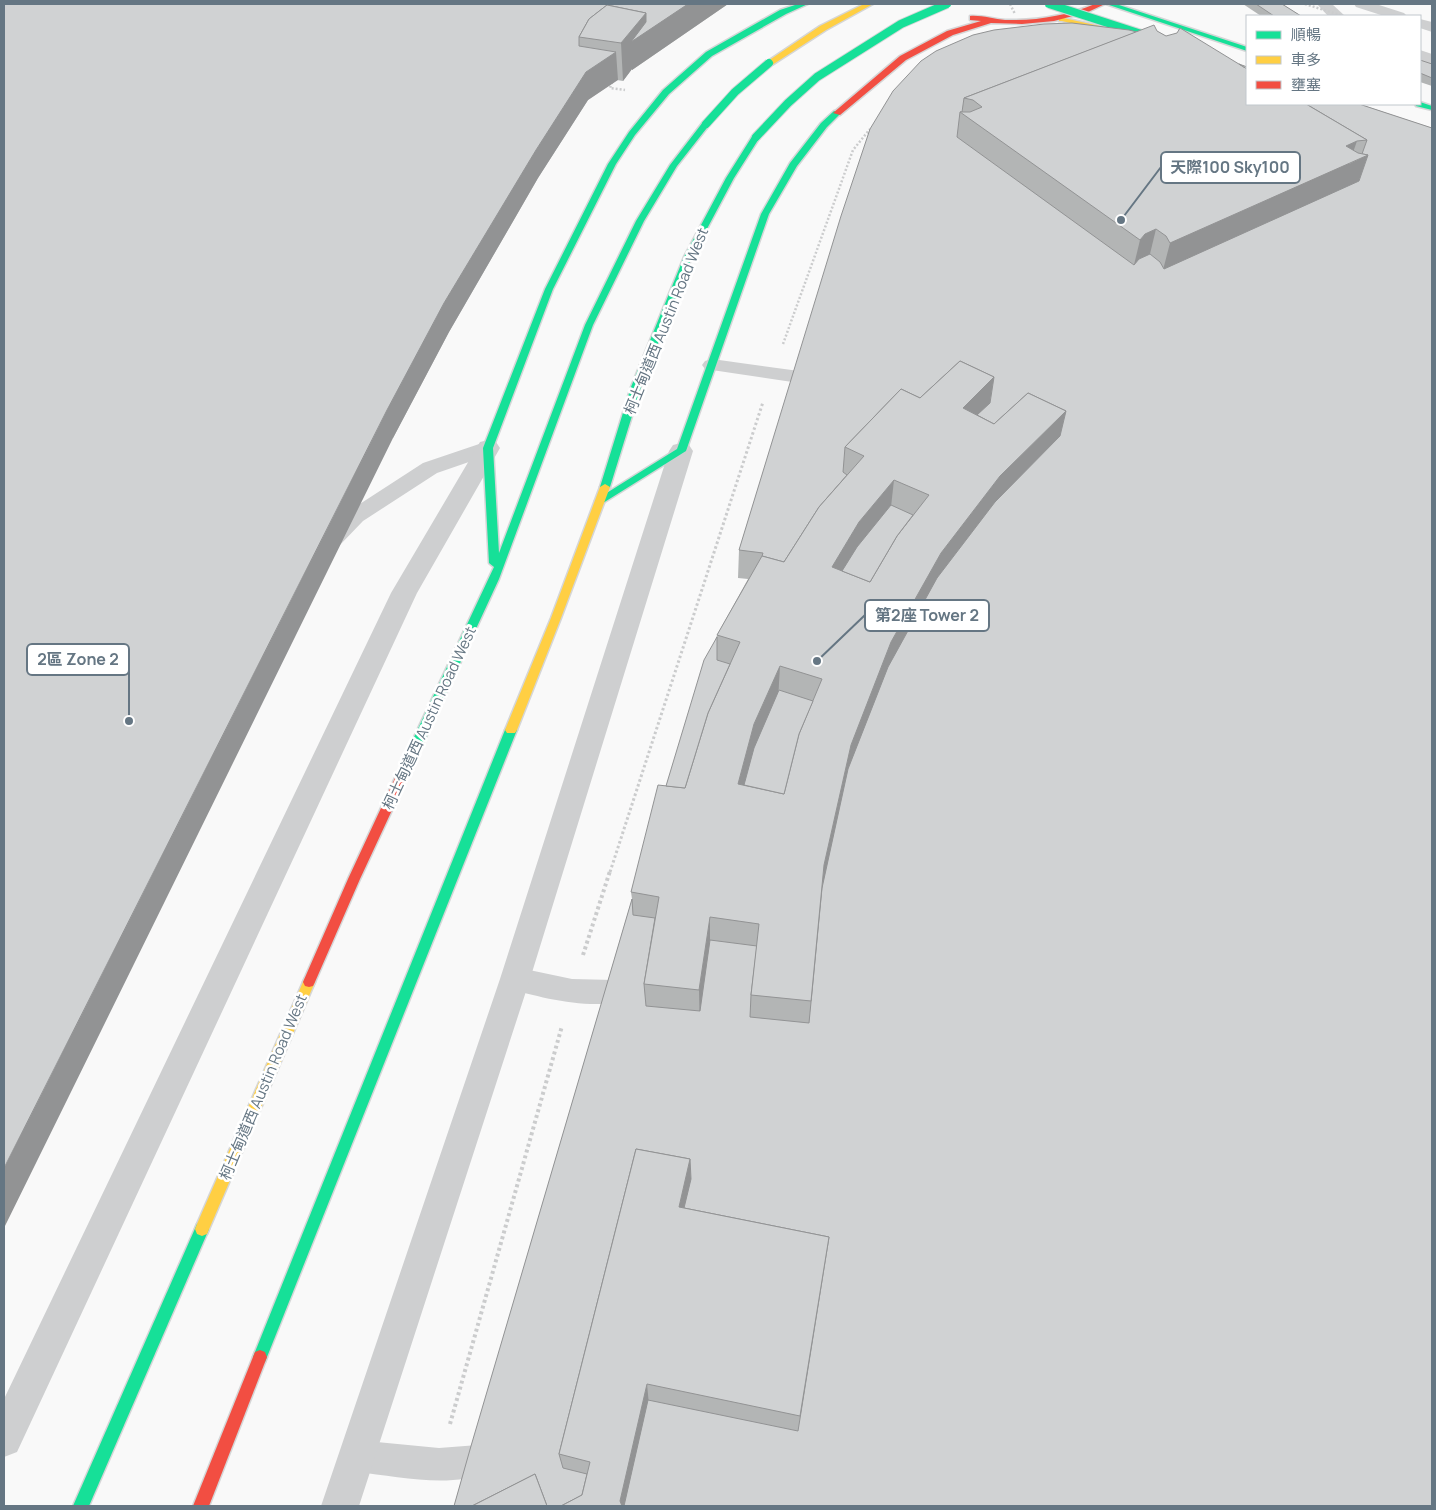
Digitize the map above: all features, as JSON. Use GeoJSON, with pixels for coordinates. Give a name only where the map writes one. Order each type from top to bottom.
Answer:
{"type":"FeatureCollection","features":[{"type":"Feature","properties":{"kind":"main road"},"geometry":{"type":"LineString","coordinates":[[494,580],[494,539],[488,448],[549,289],[584,215],[612,164],[632,134],[666,92],[709,54],[783,12],[804,4]]}},
{"type":"Feature","properties":{"kind":"main road","name":"柯士甸道西 Austin Road West"},"geometry":{"type":"LineString","coordinates":[[81,1506],[354,879],[494,580],[589,325],[640,221],[674,165],[734,92],[769,63],[823,28],[869,4]]}},
{"type":"Feature","properties":{"kind":"main road"},"geometry":{"type":"LineString","coordinates":[[934,4],[989,21],[1022,23],[1062,19],[1083,13],[1101,4]]}},
{"type":"Feature","properties":{"kind":"main road"},"geometry":{"type":"LineString","coordinates":[[1049,4],[1174,46],[1062,19]]}},
{"type":"Feature","properties":{"kind":"main road"},"geometry":{"type":"LineString","coordinates":[[1110,4],[1246,47]]}},
{"type":"Feature","properties":{"kind":"main road"},"geometry":{"type":"LineString","coordinates":[[1150,4],[1171,17],[1195,28],[1246,47]]}},
{"type":"Feature","properties":{"kind":"main road","name":"柯士甸道西 Austin Road West"},"geometry":{"type":"LineString","coordinates":[[201,1506],[331,1176],[541,654],[600,501],[636,387],[688,257],[730,178],[756,137],[788,103],[817,77],[901,24],[953,10]]}},
{"type":"Feature","properties":{"kind":"main road"},"geometry":{"type":"LineString","coordinates":[[600,501],[682,452],[765,214],[798,158],[824,125],[857,95],[903,58],[950,33],[989,21]]}},
{"type":"Feature","properties":{"kind":"street"},"geometry":{"type":"LineString","coordinates":[[4,1439],[404,593],[488,448]]}},
{"type":"Feature","properties":{"kind":"street"},"geometry":{"type":"LineString","coordinates":[[340,1506],[515,979],[682,452]]}},
{"type":"Feature","properties":{"kind":"lane"},"geometry":{"type":"LineString","coordinates":[[1324,4],[1336,15]]}},
{"type":"Feature","properties":{"kind":"lane"},"geometry":{"type":"LineString","coordinates":[[1362,4],[1396,15]]}},
{"type":"Feature","properties":{"kind":"lane"},"geometry":{"type":"LineString","coordinates":[[712,365],[799,377]]}},
{"type":"Feature","properties":{"kind":"lane"},"geometry":{"type":"LineString","coordinates":[[314,558],[356,516],[430,468],[488,448]]}},
{"type":"Feature","properties":{"kind":"lane"},"geometry":{"type":"LineString","coordinates":[[515,979],[572,991],[614,992]]}},
{"type":"Feature","properties":{"kind":"lane"},"geometry":{"type":"LineString","coordinates":[[356,1456],[439,1464],[478,1461]]}},
{"type":"Feature","properties":{"kind":"path"},"geometry":{"type":"LineString","coordinates":[[1010,4],[1018,20]]}},
{"type":"Feature","properties":{"kind":"path"},"geometry":{"type":"LineString","coordinates":[[1305,4],[1340,15]]}},
{"type":"Feature","properties":{"kind":"path"},"geometry":{"type":"LineString","coordinates":[[439,1464],[572,991],[773,374],[820,238],[853,150],[875,122]]}},
{"type":"Feature","properties":{"kind":"building"},"geometry":{"type":"Polygon","coordinates":[[[4,4],[688,4],[631,42],[646,22],[646,13],[607,5],[589,19],[579,37],[579,46],[616,52],[586,72],[536,150],[444,303],[387,410],[4,1168],[4,4]]]}},
{"type":"Feature","properties":{"kind":"building"},"geometry":{"type":"Polygon","coordinates":[[[1256,4],[1282,4],[1299,15],[1272,15],[1256,4]]]}},
{"type":"Feature","properties":{"kind":"building"},"geometry":{"type":"Polygon","coordinates":[[[607,5],[646,13],[621,43],[579,37],[589,19],[607,5]]]}},
{"type":"Feature","properties":{"kind":"building"},"geometry":{"type":"Polygon","coordinates":[[[1072,23],[1137,32],[964,98],[957,137],[1134,265],[1139,259],[1150,254],[1160,262],[1164,269],[1359,181],[1368,155],[1362,154],[1367,140],[1308,105],[1362,105],[1432,128],[1432,1506],[624,1506],[648,1400],[798,1431],[829,1237],[684,1208],[691,1179],[690,1159],[636,1149],[559,1454],[563,1468],[587,1474],[582,1495],[561,1506],[547,1506],[535,1474],[472,1506],[454,1506],[632,899],[633,915],[655,918],[644,984],[646,1006],[700,1011],[710,940],[757,946],[750,1017],[809,1023],[822,888],[848,769],[888,667],[937,578],[995,502],[1060,436],[1066,411],[1028,393],[994,424],[977,415],[990,403],[994,377],[960,361],[920,398],[901,389],[845,447],[843,472],[847,475],[819,507],[784,562],[762,556],[763,553],[739,550],[841,216],[870,129],[893,91],[921,61],[936,51],[973,35],[994,30],[1044,24],[1072,23]]]}},
{"type":"Feature","properties":{"kind":"building"},"geometry":{"type":"Polygon","coordinates":[[[1154,25],[1157,31],[1166,36],[1177,33],[1180,28],[1246,68],[1246,105],[1308,105],[1367,140],[1357,141],[1346,146],[1358,153],[1368,155],[1170,243],[1166,236],[1156,229],[1145,234],[1140,240],[960,112],[970,112],[982,107],[973,100],[964,98],[1154,25]]]}},
{"type":"Feature","properties":{"kind":"building"},"geometry":{"type":"Polygon","coordinates":[[[1421,60],[1432,64],[1432,78],[1421,73],[1421,60]]]}},
{"type":"Feature","properties":{"kind":"building"},"geometry":{"type":"Polygon","coordinates":[[[960,361],[994,377],[963,408],[994,424],[1028,393],[1066,411],[1000,476],[941,553],[891,642],[851,745],[824,865],[811,1001],[751,995],[759,924],[710,917],[699,990],[644,984],[659,897],[631,892],[658,785],[685,788],[708,713],[740,642],[717,635],[762,556],[784,562],[819,507],[864,456],[845,447],[901,389],[920,398],[960,361]],[[894,480],[859,522],[832,567],[870,582],[897,536],[929,495],[894,480]],[[780,666],[754,724],[738,784],[784,794],[799,734],[822,679],[780,666]]]}},
{"type":"Feature","properties":{"kind":"building"},"geometry":{"type":"Polygon","coordinates":[[[891,505],[913,515],[897,536],[870,582],[842,571],[857,547],[891,505]]]}},
{"type":"Feature","properties":{"kind":"building"},"geometry":{"type":"Polygon","coordinates":[[[717,637],[717,660],[730,664],[708,713],[685,788],[666,786],[704,660],[717,637]]]}},
{"type":"Feature","properties":{"kind":"building"},"geometry":{"type":"Polygon","coordinates":[[[779,690],[813,701],[799,734],[784,794],[744,785],[754,748],[779,690]]]}},
{"type":"Feature","properties":{"kind":"building"},"geometry":{"type":"Polygon","coordinates":[[[636,1149],[690,1159],[679,1207],[829,1237],[800,1416],[647,1384],[620,1501],[622,1506],[561,1506],[582,1495],[590,1462],[559,1454],[636,1149]]]}},
{"type":"Feature","properties":{"kind":"building"},"geometry":{"type":"Polygon","coordinates":[[[535,1474],[547,1506],[472,1506],[535,1474]]]}},
{"type":"Feature","properties":{"kind":"traffic: fast"},"geometry":{"type":"LineString","coordinates":[[494,563],[488,448],[549,289],[612,164],[632,134],[666,92],[709,54],[783,12],[804,4]]}},
{"type":"Feature","properties":{"kind":"traffic: fast"},"geometry":{"type":"LineString","coordinates":[[756,137],[788,103],[817,77],[901,24],[947,4]]}},
{"type":"Feature","properties":{"kind":"traffic: fast"},"geometry":{"type":"LineString","coordinates":[[1049,4],[1163,41]]}},
{"type":"Feature","properties":{"kind":"traffic: fast"},"geometry":{"type":"LineString","coordinates":[[1110,4],[1246,49]]}},
{"type":"Feature","properties":{"kind":"traffic: fast"},"geometry":{"type":"LineString","coordinates":[[706,124],[735,92],[769,63]]}},
{"type":"Feature","properties":{"kind":"traffic: fast"},"geometry":{"type":"LineString","coordinates":[[1421,105],[1432,108]]}},
{"type":"Feature","properties":{"kind":"traffic: fast"},"geometry":{"type":"LineString","coordinates":[[600,501],[681,451],[765,214],[793,165],[824,125],[837,113]]}},
{"type":"Feature","properties":{"kind":"traffic: fast"},"geometry":{"type":"LineString","coordinates":[[414,750],[494,579],[589,325],[640,221],[674,165],[706,124]]}},
{"type":"Feature","properties":{"kind":"traffic: fast"},"geometry":{"type":"LineString","coordinates":[[605,487],[636,387],[688,257],[730,178],[756,137]]}},
{"type":"Feature","properties":{"kind":"traffic: fast"},"geometry":{"type":"LineString","coordinates":[[260,1357],[511,730]]}},
{"type":"Feature","properties":{"kind":"traffic: fast"},"geometry":{"type":"LineString","coordinates":[[81,1506],[202,1229]]}},
{"type":"Feature","properties":{"kind":"traffic: slow"},"geometry":{"type":"LineString","coordinates":[[769,63],[823,28],[869,4]]}},
{"type":"Feature","properties":{"kind":"traffic: slow"},"geometry":{"type":"LineString","coordinates":[[1062,19],[1104,29]]}},
{"type":"Feature","properties":{"kind":"traffic: slow"},"geometry":{"type":"LineString","coordinates":[[511,730],[556,618],[605,487]]}},
{"type":"Feature","properties":{"kind":"traffic: slow"},"geometry":{"type":"LineString","coordinates":[[202,1229],[309,982]]}},
{"type":"Feature","properties":{"kind":"traffic: jam"},"geometry":{"type":"LineString","coordinates":[[973,18],[1006,22],[1038,21],[1070,15],[1101,4]]}},
{"type":"Feature","properties":{"kind":"traffic: jam"},"geometry":{"type":"LineString","coordinates":[[837,113],[903,58],[950,33],[989,21]]}},
{"type":"Feature","properties":{"kind":"traffic: jam"},"geometry":{"type":"LineString","coordinates":[[309,982],[414,750]]}},
{"type":"Feature","properties":{"kind":"traffic: jam"},"geometry":{"type":"LineString","coordinates":[[201,1506],[260,1357]]}},
{"type":"Feature","properties":{"kind":"place","name":"天際100 Sky100"},"geometry":{"type":"Point","coordinates":[1121,220]}},
{"type":"Feature","properties":{"kind":"place","name":"第2座 Tower 2"},"geometry":{"type":"Point","coordinates":[817,661]}},
{"type":"Feature","properties":{"kind":"place","name":"2區 Zone 2"},"geometry":{"type":"Point","coordinates":[129,721]}}]}
